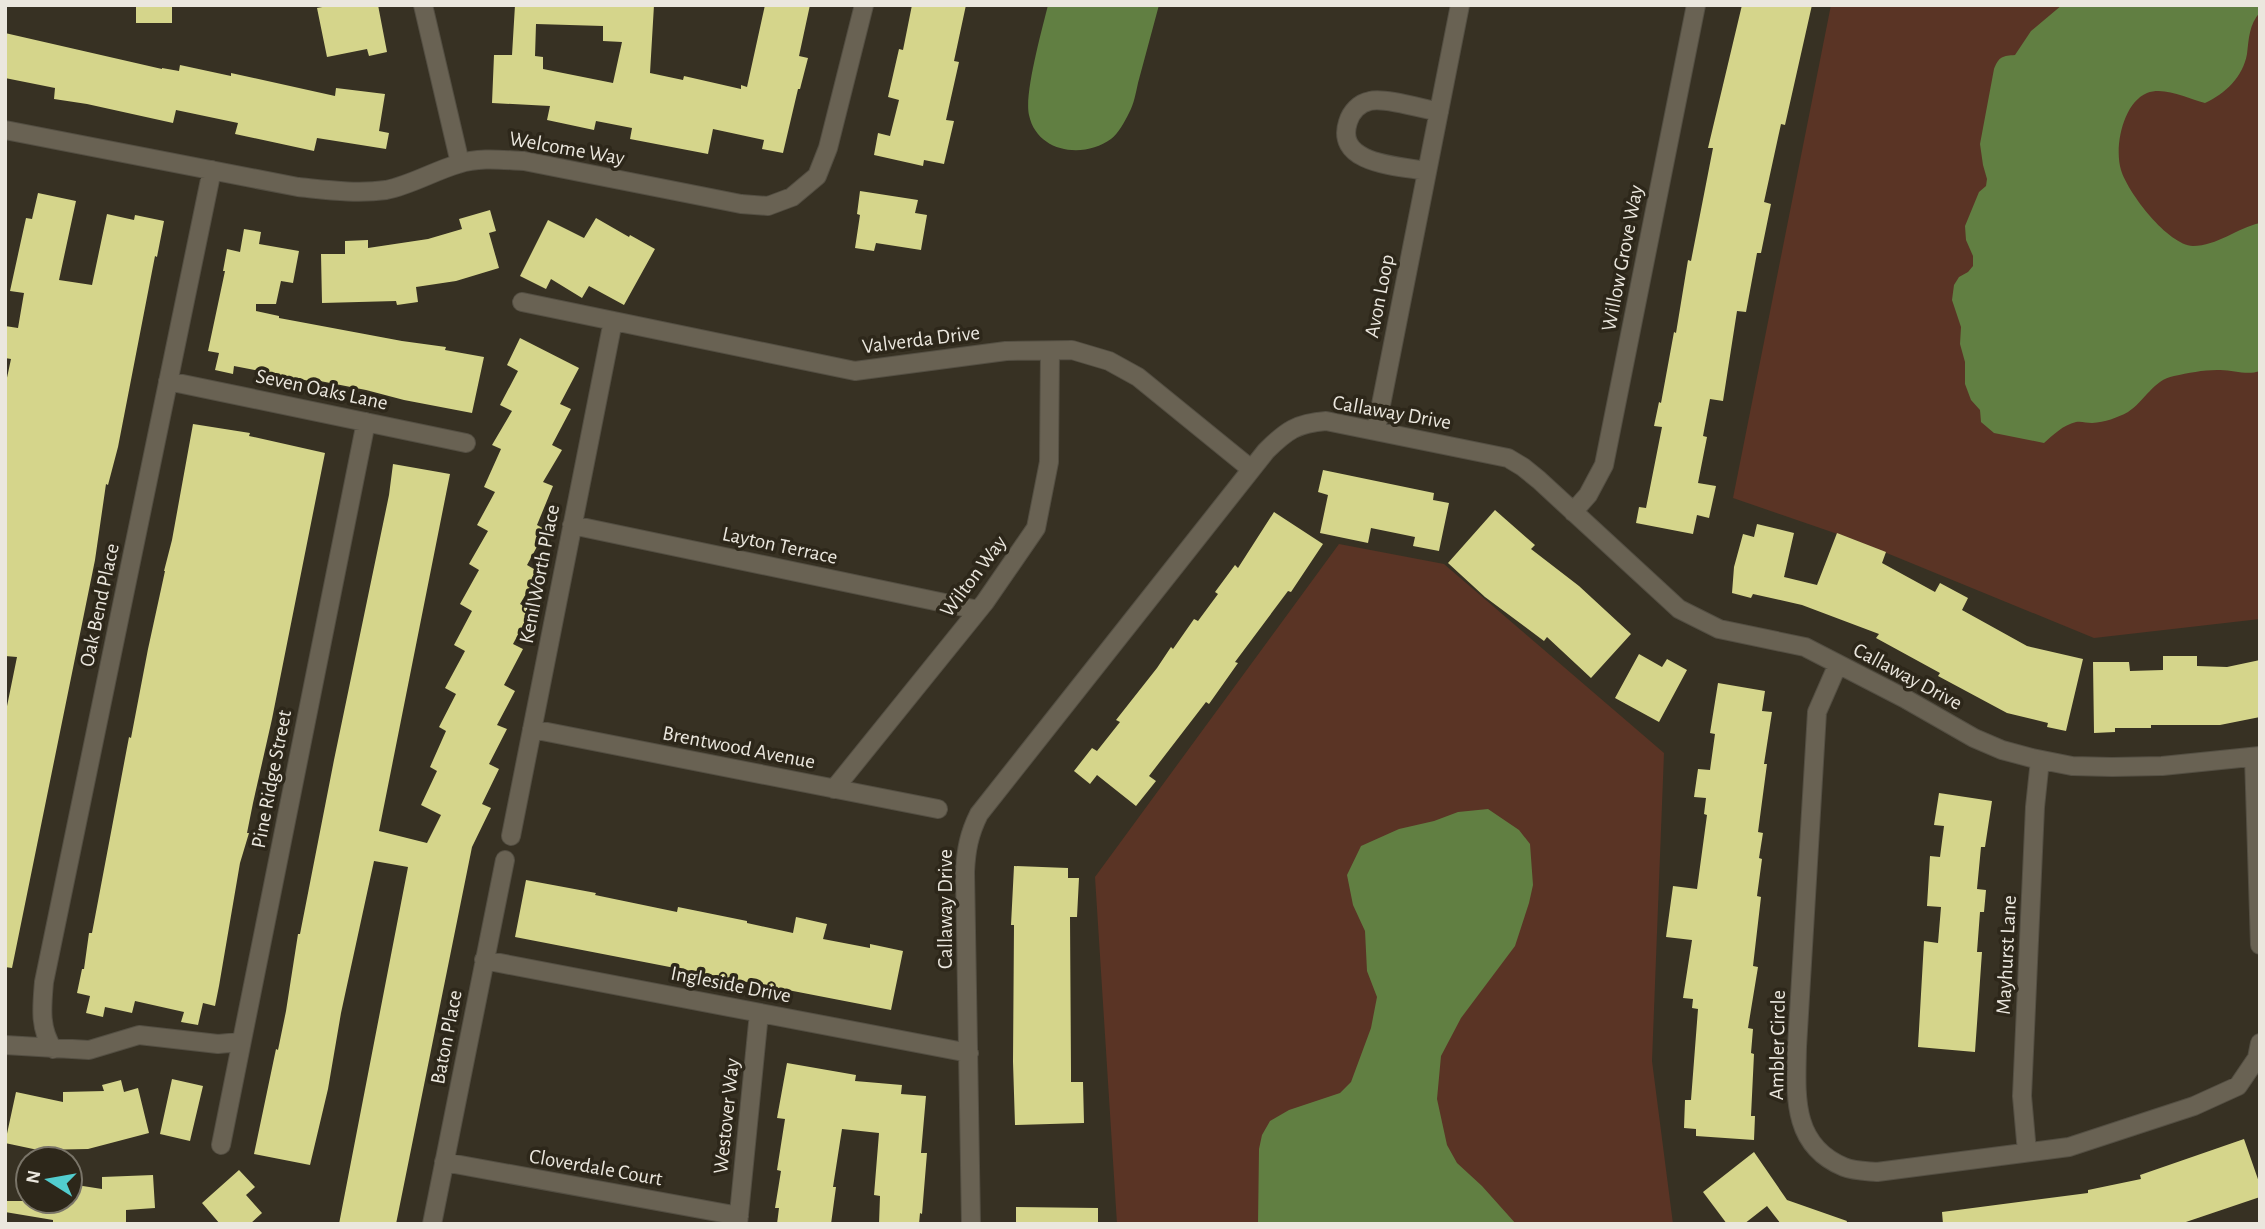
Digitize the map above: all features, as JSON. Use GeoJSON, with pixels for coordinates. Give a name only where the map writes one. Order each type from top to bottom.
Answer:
{"type":"FeatureCollection","features":[{"type":"Feature","properties":{"kind":"street"},"geometry":{"type":"LineString","coordinates":[[423,5],[460,163]]}},
{"type":"Feature","properties":{"kind":"street","name":"Welcome Way"},"geometry":{"type":"LineString","coordinates":[[5,130],[299,187],[345,193],[387,189],[460,163],[495,159],[524,161],[741,204],[768,206],[792,197],[817,176],[828,148],[864,5]]}},
{"type":"Feature","properties":{"kind":"street","name":"Avon Loop"},"geometry":{"type":"LineString","coordinates":[[1376,430],[1460,5]]}},
{"type":"Feature","properties":{"kind":"street","name":"Willow Grove Way"},"geometry":{"type":"LineString","coordinates":[[1573,512],[1588,495],[1604,465],[1696,5]]}},
{"type":"Feature","properties":{"kind":"street"},"geometry":{"type":"LineString","coordinates":[[1427,171],[1364,159],[1352,148],[1347,136],[1347,124],[1356,108],[1370,100],[1439,112]]}},
{"type":"Feature","properties":{"kind":"street","name":"Oak Bend Place"},"geometry":{"type":"LineString","coordinates":[[53,1049],[47,1040],[41,1012],[44,982],[212,170]]}},
{"type":"Feature","properties":{"kind":"street","name":"Valverda Drive"},"geometry":{"type":"LineString","coordinates":[[522,302],[855,370],[1006,351],[1072,350],[1109,361],[1138,377],[1251,469]]}},
{"type":"Feature","properties":{"kind":"street","name":"KenilWorth Place"},"geometry":{"type":"LineString","coordinates":[[511,836],[612,321]]}},
{"type":"Feature","properties":{"kind":"street","name":"Wilton Way"},"geometry":{"type":"LineString","coordinates":[[834,789],[978,610],[1036,528],[1049,462],[1049,352]]}},
{"type":"Feature","properties":{"kind":"street","name":"Seven Oaks Lane"},"geometry":{"type":"LineString","coordinates":[[168,381],[466,443]]}},
{"type":"Feature","properties":{"kind":"street","name":"Callaway Drive"},"geometry":{"type":"LineString","coordinates":[[971,1224],[965,872],[970,831],[979,814],[1251,469],[1282,436],[1309,422],[1326,421],[1376,430],[1508,458],[1523,467],[1679,609],[1719,629],[1805,646],[1974,738],[2002,750],[2072,766],[2112,767],[2162,766],[2257,756]]}},
{"type":"Feature","properties":{"kind":"street","name":"Pine Ridge Street"},"geometry":{"type":"LineString","coordinates":[[221,1145],[366,422]]}},
{"type":"Feature","properties":{"kind":"street","name":"Layton Terrace"},"geometry":{"type":"LineString","coordinates":[[572,525],[978,610]]}},
{"type":"Feature","properties":{"kind":"street","name":"Ambler Circle"},"geometry":{"type":"LineString","coordinates":[[1838,664],[1816,712],[1797,1047],[1797,1097],[1802,1128],[1820,1153],[1846,1168],[1877,1172],[2069,1147],[2194,1105],[2238,1086],[2257,1058],[2260,1043]]}},
{"type":"Feature","properties":{"kind":"street","name":"Brentwood Avenue"},"geometry":{"type":"LineString","coordinates":[[532,729],[938,808]]}},
{"type":"Feature","properties":{"kind":"street"},"geometry":{"type":"LineString","coordinates":[[2257,756],[2260,945]]}},
{"type":"Feature","properties":{"kind":"street","name":"Mayhurst Lane"},"geometry":{"type":"LineString","coordinates":[[2026,1152],[2022,1097],[2035,807],[2040,760]]}},
{"type":"Feature","properties":{"kind":"street","name":"Baton Place"},"geometry":{"type":"LineString","coordinates":[[432,1224],[505,860]]}},
{"type":"Feature","properties":{"kind":"street","name":"Ingleside Drive"},"geometry":{"type":"LineString","coordinates":[[484,960],[969,1053]]}},
{"type":"Feature","properties":{"kind":"street","name":"Westover Way"},"geometry":{"type":"LineString","coordinates":[[739,1220],[759,1013]]}},
{"type":"Feature","properties":{"kind":"street"},"geometry":{"type":"LineString","coordinates":[[5,1045],[89,1050],[139,1035],[218,1044],[240,1042]]}},
{"type":"Feature","properties":{"kind":"street","name":"Cloverdale Court"},"geometry":{"type":"LineString","coordinates":[[444,1162],[739,1220]]}},
{"type":"Feature","properties":{"kind":"shaded area"},"geometry":{"type":"Polygon","coordinates":[[[1048,5],[1159,5],[1131,109],[1111,139],[1088,149],[1063,149],[1051,145],[1041,138],[1029,115],[1029,92],[1034,61],[1048,5]]]}},
{"type":"Feature","properties":{"kind":"shaded area"},"geometry":{"type":"Polygon","coordinates":[[[1831,5],[2260,5],[2260,619],[2094,638],[1855,540],[1733,498],[1831,5]]]}},
{"type":"Feature","properties":{"kind":"shaded area"},"geometry":{"type":"Polygon","coordinates":[[[2062,5],[2260,5],[2260,12],[2250,32],[2245,62],[2232,84],[2205,103],[2161,91],[2147,93],[2139,98],[2126,116],[2122,127],[2119,160],[2125,180],[2140,204],[2161,228],[2183,243],[2193,246],[2210,243],[2260,223],[2260,371],[2206,371],[2167,378],[2128,412],[2102,422],[2071,423],[2044,443],[1994,433],[1981,422],[1980,410],[1971,400],[1965,384],[1965,362],[1960,344],[1961,327],[1952,300],[1954,285],[1959,277],[1973,266],[1965,226],[1979,192],[1986,186],[1980,144],[1994,69],[2002,58],[2015,55],[2031,31],[2062,5]]]}},
{"type":"Feature","properties":{"kind":"shaded area"},"geometry":{"type":"Polygon","coordinates":[[[1339,544],[1444,564],[1664,753],[1652,1061],[1673,1224],[1117,1224],[1095,877],[1339,544]]]}},
{"type":"Feature","properties":{"kind":"shaded area"},"geometry":{"type":"Polygon","coordinates":[[[1488,809],[1519,830],[1530,844],[1533,885],[1515,946],[1461,1018],[1441,1056],[1437,1099],[1447,1145],[1457,1163],[1516,1224],[1258,1224],[1259,1149],[1262,1135],[1270,1121],[1289,1110],[1340,1093],[1351,1082],[1371,1028],[1377,997],[1367,971],[1365,931],[1353,905],[1347,875],[1361,846],[1399,829],[1458,812],[1488,809]]]}},
{"type":"Feature","properties":{"kind":"building"},"geometry":{"type":"Polygon","coordinates":[[[136,5],[172,5],[172,23],[136,23],[136,5]]]}},
{"type":"Feature","properties":{"kind":"building"},"geometry":{"type":"Polygon","coordinates":[[[333,5],[378,5],[387,52],[369,56],[367,49],[327,57],[317,8],[333,5]]]}},
{"type":"Feature","properties":{"kind":"building"},"geometry":{"type":"Polygon","coordinates":[[[515,5],[654,5],[650,73],[683,80],[684,76],[741,89],[741,85],[747,87],[765,5],[810,5],[799,56],[808,58],[783,153],[762,149],[764,140],[713,129],[708,154],[630,139],[632,128],[596,121],[594,130],[547,120],[550,106],[492,103],[494,55],[512,55],[515,5]],[[536,24],[535,56],[543,57],[543,69],[613,83],[622,42],[603,41],[603,26],[536,24]]]}},
{"type":"Feature","properties":{"kind":"building"},"geometry":{"type":"Polygon","coordinates":[[[912,5],[966,5],[954,61],[959,62],[946,120],[954,121],[944,164],[924,160],[923,166],[874,155],[878,133],[890,136],[899,100],[888,97],[899,49],[903,50],[912,5]]]}},
{"type":"Feature","properties":{"kind":"building"},"geometry":{"type":"Polygon","coordinates":[[[1742,5],[1812,5],[1785,125],[1781,124],[1764,202],[1771,204],[1761,253],[1757,253],[1746,312],[1737,311],[1723,401],[1710,399],[1703,436],[1707,437],[1698,483],[1716,486],[1709,518],[1697,515],[1693,534],[1636,523],[1639,507],[1646,508],[1662,427],[1654,426],[1674,332],[1676,333],[1688,260],[1691,261],[1713,148],[1708,148],[1742,5]]]}},
{"type":"Feature","properties":{"kind":"building"},"geometry":{"type":"Polygon","coordinates":[[[5,33],[162,69],[179,71],[180,65],[231,76],[231,73],[335,96],[336,88],[385,94],[379,131],[389,133],[386,149],[317,138],[314,151],[235,134],[238,123],[176,110],[173,123],[54,99],[55,88],[5,78],[5,33]]]}},
{"type":"Feature","properties":{"kind":"building"},"geometry":{"type":"Polygon","coordinates":[[[860,191],[918,200],[915,213],[927,215],[921,250],[876,243],[874,251],[855,248],[860,191]]]}},
{"type":"Feature","properties":{"kind":"building"},"geometry":{"type":"Polygon","coordinates":[[[38,193],[76,201],[59,280],[92,285],[107,214],[134,220],[135,215],[164,221],[118,447],[108,485],[106,484],[95,560],[12,968],[5,967],[5,716],[17,657],[5,656],[5,387],[11,359],[5,358],[5,326],[18,328],[24,293],[10,291],[26,218],[32,219],[38,193]]]}},
{"type":"Feature","properties":{"kind":"building"},"geometry":{"type":"Polygon","coordinates":[[[490,210],[496,231],[489,233],[499,268],[456,281],[416,287],[418,302],[397,305],[396,301],[322,303],[321,254],[345,254],[345,241],[368,240],[368,248],[428,239],[462,229],[459,219],[490,210]]]}},
{"type":"Feature","properties":{"kind":"building"},"geometry":{"type":"Polygon","coordinates":[[[596,218],[655,249],[624,305],[589,286],[582,298],[551,279],[546,289],[520,276],[548,220],[584,238],[596,218]]]}},
{"type":"Feature","properties":{"kind":"building"},"geometry":{"type":"Polygon","coordinates":[[[244,229],[261,232],[259,244],[299,251],[293,283],[281,281],[276,304],[256,304],[256,311],[279,318],[446,347],[445,350],[484,357],[472,413],[234,366],[233,374],[215,370],[219,353],[208,351],[227,249],[240,252],[244,229]]]}},
{"type":"Feature","properties":{"kind":"building"},"geometry":{"type":"Polygon","coordinates":[[[520,338],[579,368],[560,404],[571,409],[552,445],[562,450],[543,482],[553,486],[537,525],[546,530],[527,565],[539,572],[520,604],[531,610],[513,644],[523,649],[504,685],[515,691],[497,725],[507,729],[489,764],[499,769],[482,804],[491,808],[472,847],[396,1224],[339,1224],[408,867],[374,861],[310,1165],[254,1154],[286,1011],[298,934],[389,495],[393,464],[450,474],[379,831],[427,843],[441,815],[421,805],[437,771],[430,767],[446,731],[439,727],[456,694],[445,688],[465,651],[454,645],[472,611],[460,604],[479,570],[469,564],[488,531],[477,525],[495,492],[484,487],[501,449],[492,445],[512,411],[500,405],[518,371],[507,365],[520,338]]]}},
{"type":"Feature","properties":{"kind":"building"},"geometry":{"type":"Polygon","coordinates":[[[193,424],[250,433],[249,436],[325,453],[249,833],[240,863],[215,1006],[203,1003],[198,1025],[181,1022],[184,1012],[135,1001],[132,1013],[105,1007],[103,1017],[86,1013],[90,996],[77,993],[84,969],[89,933],[92,933],[193,424]]]}},
{"type":"Feature","properties":{"kind":"building"},"geometry":{"type":"Polygon","coordinates":[[[1323,470],[1434,493],[1433,500],[1449,503],[1439,551],[1413,546],[1415,537],[1371,528],[1368,543],[1320,533],[1328,495],[1318,492],[1323,470]]]}},
{"type":"Feature","properties":{"kind":"building"},"geometry":{"type":"Polygon","coordinates":[[[1495,510],[1535,545],[1531,549],[1579,586],[1631,634],[1591,678],[1547,637],[1544,641],[1485,597],[1448,563],[1495,510]]]}},
{"type":"Feature","properties":{"kind":"building"},"geometry":{"type":"Polygon","coordinates":[[[1274,512],[1323,544],[1291,592],[1288,591],[1235,662],[1238,663],[1209,704],[1206,702],[1149,776],[1156,781],[1136,806],[1097,775],[1090,784],[1074,771],[1092,748],[1097,751],[1120,722],[1116,720],[1171,647],[1173,649],[1194,619],[1198,621],[1218,594],[1215,592],[1235,565],[1238,568],[1274,512]]]}},
{"type":"Feature","properties":{"kind":"building"},"geometry":{"type":"Polygon","coordinates":[[[1757,524],[1794,533],[1784,577],[1817,585],[1837,533],[1886,552],[1882,563],[1935,592],[1940,583],[1968,598],[1962,610],[2027,646],[2083,659],[2066,731],[2047,727],[2048,723],[2007,713],[1938,676],[1940,673],[1876,638],[1879,634],[1802,605],[1753,594],[1751,598],[1732,593],[1734,567],[1743,534],[1754,537],[1757,524]]]}},
{"type":"Feature","properties":{"kind":"building"},"geometry":{"type":"Polygon","coordinates":[[[1639,654],[1662,667],[1667,659],[1687,670],[1659,722],[1615,698],[1639,654]]]}},
{"type":"Feature","properties":{"kind":"building"},"geometry":{"type":"Polygon","coordinates":[[[2163,656],[2197,656],[2197,666],[2227,667],[2260,660],[2260,717],[2220,725],[2151,725],[2151,728],[2115,728],[2115,732],[2094,733],[2093,662],[2129,662],[2130,671],[2163,670],[2163,656]]]}},
{"type":"Feature","properties":{"kind":"building"},"geometry":{"type":"Polygon","coordinates":[[[1718,683],[1765,691],[1762,711],[1772,712],[1758,832],[1763,833],[1757,896],[1761,897],[1753,966],[1758,967],[1748,1028],[1753,1029],[1751,1116],[1755,1116],[1754,1140],[1696,1136],[1696,1129],[1684,1128],[1685,1100],[1691,1100],[1698,1009],[1692,1008],[1693,999],[1683,998],[1692,940],[1666,937],[1673,886],[1697,889],[1707,815],[1704,814],[1706,798],[1694,797],[1698,769],[1710,770],[1715,734],[1710,733],[1718,683]]]}},
{"type":"Feature","properties":{"kind":"building"},"geometry":{"type":"Polygon","coordinates":[[[1939,793],[1992,801],[1985,847],[1981,847],[1977,889],[1986,890],[1984,912],[1980,912],[1977,952],[1982,952],[1975,1052],[1918,1047],[1924,941],[1938,943],[1941,907],[1927,906],[1930,856],[1940,857],[1944,826],[1934,825],[1939,793]]]}},
{"type":"Feature","properties":{"kind":"building"},"geometry":{"type":"Polygon","coordinates":[[[1014,866],[1068,868],[1068,878],[1079,878],[1077,917],[1070,917],[1071,1082],[1083,1082],[1084,1123],[1015,1125],[1014,925],[1011,925],[1014,866]]]}},
{"type":"Feature","properties":{"kind":"building"},"geometry":{"type":"Polygon","coordinates":[[[526,880],[677,912],[678,907],[793,933],[796,917],[827,924],[823,939],[903,951],[891,1010],[515,937],[526,880]]]}},
{"type":"Feature","properties":{"kind":"building"},"geometry":{"type":"Polygon","coordinates":[[[787,1063],[856,1075],[855,1081],[902,1085],[901,1094],[926,1096],[921,1153],[927,1153],[919,1224],[879,1224],[880,1196],[874,1195],[879,1133],[842,1129],[833,1187],[836,1187],[831,1224],[777,1224],[779,1208],[775,1208],[781,1171],[777,1170],[785,1119],[777,1118],[787,1063]]]}},
{"type":"Feature","properties":{"kind":"building"},"geometry":{"type":"Polygon","coordinates":[[[172,1079],[203,1086],[190,1141],[160,1134],[172,1079]]]}},
{"type":"Feature","properties":{"kind":"building"},"geometry":{"type":"Polygon","coordinates":[[[121,1080],[124,1092],[138,1088],[149,1133],[88,1149],[84,1149],[84,1145],[5,1143],[16,1092],[63,1102],[63,1092],[104,1091],[102,1085],[121,1080]]]}},
{"type":"Feature","properties":{"kind":"building"},"geometry":{"type":"Polygon","coordinates":[[[2244,1139],[2260,1185],[2260,1197],[2180,1224],[1943,1224],[1942,1212],[2088,1193],[2088,1190],[2141,1179],[2140,1175],[2244,1139]]]}},
{"type":"Feature","properties":{"kind":"building"},"geometry":{"type":"Polygon","coordinates":[[[1754,1152],[1787,1200],[1847,1221],[1846,1224],[1781,1224],[1767,1206],[1744,1224],[1727,1224],[1703,1192],[1754,1152]]]}},
{"type":"Feature","properties":{"kind":"building"},"geometry":{"type":"Polygon","coordinates":[[[239,1170],[255,1187],[246,1195],[262,1213],[250,1224],[220,1224],[202,1203],[239,1170]]]}},
{"type":"Feature","properties":{"kind":"building"},"geometry":{"type":"Polygon","coordinates":[[[153,1175],[155,1208],[126,1210],[126,1224],[53,1224],[53,1220],[23,1215],[84,1215],[84,1186],[102,1189],[102,1177],[153,1175]]]}},
{"type":"Feature","properties":{"kind":"building"},"geometry":{"type":"Polygon","coordinates":[[[5,1201],[14,1201],[14,1214],[5,1212],[5,1201]]]}},
{"type":"Feature","properties":{"kind":"building"},"geometry":{"type":"Polygon","coordinates":[[[1016,1207],[1098,1208],[1098,1224],[1016,1224],[1016,1207]]]}}]}
